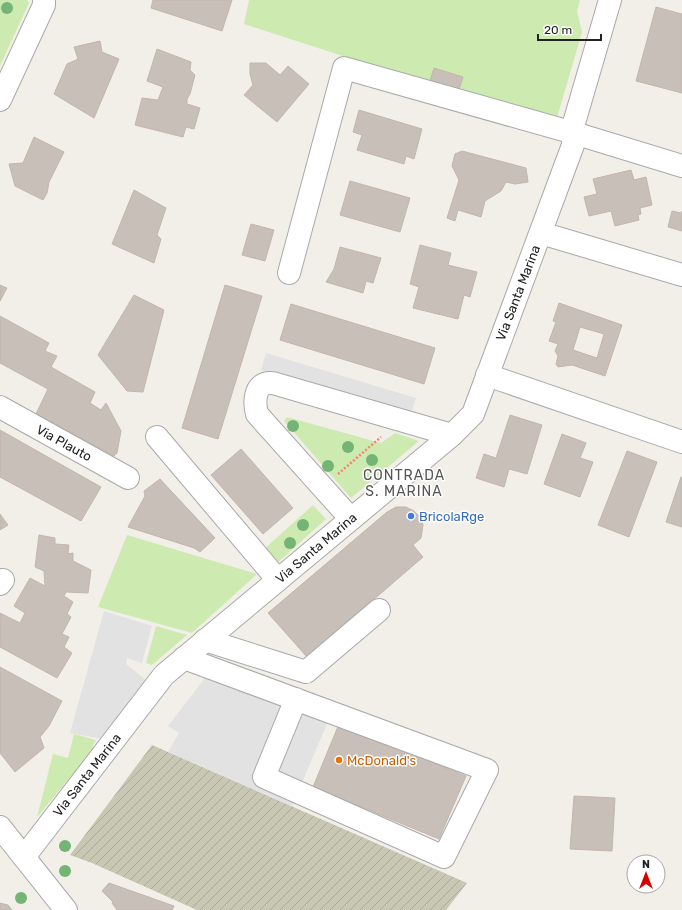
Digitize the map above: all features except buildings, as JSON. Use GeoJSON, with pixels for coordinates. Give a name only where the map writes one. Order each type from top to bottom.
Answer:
{"type":"FeatureCollection","features":[{"type":"Feature","properties":{"kind":"street","name":"Via Santa Marina"},"geometry":{"type":"LineString","coordinates":[[24,857],[164,675],[452,435],[473,414],[573,146],[574,123],[610,0]]}},
{"type":"Feature","properties":{"kind":"street"},"geometry":{"type":"LineString","coordinates":[[0,100],[44,3]]}},
{"type":"Feature","properties":{"kind":"street"},"geometry":{"type":"LineString","coordinates":[[289,273],[344,68],[574,133],[682,166]]}},
{"type":"Feature","properties":{"kind":"street"},"geometry":{"type":"LineString","coordinates":[[541,233],[682,275]]}},
{"type":"Feature","properties":{"kind":"street"},"geometry":{"type":"LineString","coordinates":[[487,375],[682,442]]}},
{"type":"Feature","properties":{"kind":"street"},"geometry":{"type":"LineString","coordinates":[[351,519],[257,414],[254,400],[259,389],[265,384],[271,383],[283,386],[452,435]]}},
{"type":"Feature","properties":{"kind":"street","name":"Via Plauto"},"geometry":{"type":"LineString","coordinates":[[0,407],[128,478]]}},
{"type":"Feature","properties":{"kind":"street"},"geometry":{"type":"LineString","coordinates":[[157,437],[278,580]]}},
{"type":"Feature","properties":{"kind":"street"},"geometry":{"type":"LineString","coordinates":[[205,640],[306,672],[379,610]]}},
{"type":"Feature","properties":{"kind":"street"},"geometry":{"type":"LineString","coordinates":[[184,658],[296,699],[487,770],[444,857],[264,777],[296,699]]}},
{"type":"Feature","properties":{"kind":"street"},"geometry":{"type":"LineString","coordinates":[[2,836],[24,857],[66,910]]}},
{"type":"Feature","properties":{"kind":"path"},"geometry":{"type":"LineString","coordinates":[[322,487],[401,420]]}},
{"type":"Feature","properties":{"kind":"shaded area"},"geometry":{"type":"Polygon","coordinates":[[[266,353],[416,398],[411,414],[261,370],[266,353]]]}},
{"type":"Feature","properties":{"kind":"shaded area"},"geometry":{"type":"Polygon","coordinates":[[[104,611],[152,626],[142,663],[127,658],[126,664],[147,681],[103,739],[70,733],[104,611]]]}},
{"type":"Feature","properties":{"kind":"shaded area"},"geometry":{"type":"Polygon","coordinates":[[[218,661],[335,705],[292,806],[168,752],[179,733],[168,726],[218,661]]]}},
{"type":"Feature","properties":{"kind":"shaded area"},"geometry":{"type":"Polygon","coordinates":[[[152,745],[467,883],[446,910],[197,910],[92,863],[70,855],[152,745]]]}},
{"type":"Feature","properties":{"kind":"green space"},"geometry":{"type":"Polygon","coordinates":[[[0,0],[27,0],[29,3],[0,66],[0,0]]]}},
{"type":"Feature","properties":{"kind":"green space"},"geometry":{"type":"Polygon","coordinates":[[[249,0],[580,0],[577,11],[582,32],[557,118],[458,93],[463,77],[434,68],[429,84],[244,24],[249,0]]]}},
{"type":"Feature","properties":{"kind":"green space"},"geometry":{"type":"Polygon","coordinates":[[[287,417],[381,443],[395,433],[419,441],[351,498],[284,421],[287,417]]]}},
{"type":"Feature","properties":{"kind":"green space"},"geometry":{"type":"Polygon","coordinates":[[[313,505],[326,519],[276,564],[263,550],[313,505]]]}},
{"type":"Feature","properties":{"kind":"green space"},"geometry":{"type":"Polygon","coordinates":[[[127,535],[257,574],[192,633],[98,607],[127,535]]]}},
{"type":"Feature","properties":{"kind":"green space"},"geometry":{"type":"Polygon","coordinates":[[[156,626],[187,635],[152,665],[146,663],[156,626]]]}},
{"type":"Feature","properties":{"kind":"green space"},"geometry":{"type":"Polygon","coordinates":[[[74,734],[96,740],[93,745],[93,750],[37,817],[53,754],[68,758],[74,734]]]}},
{"type":"Feature","properties":{"kind":"place","name":"BricolaRge"},"geometry":{"type":"Point","coordinates":[411,516]}},
{"type":"Feature","properties":{"kind":"place","name":"McDonald's"},"geometry":{"type":"Point","coordinates":[339,760]}},
{"type":"Feature","properties":{"kind":"district","name":"CONTRADA S. MARINA"},"geometry":{"type":"Point","coordinates":[404,484]}}]}
